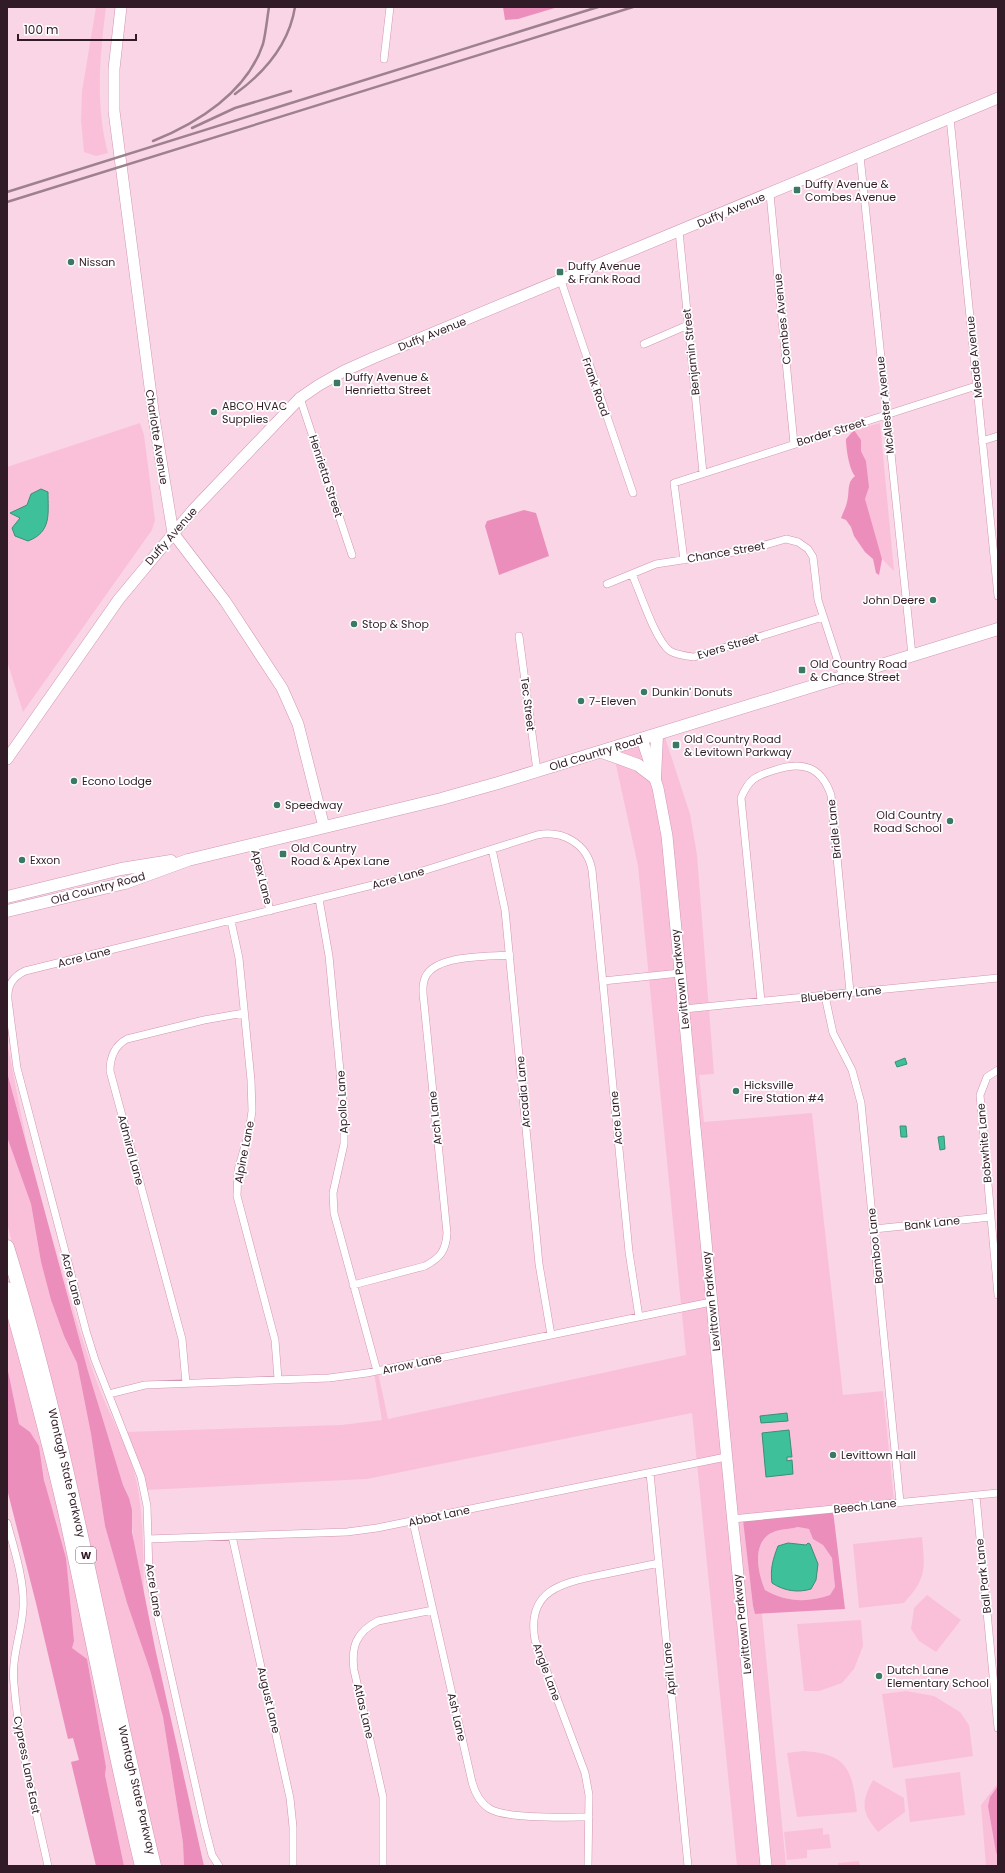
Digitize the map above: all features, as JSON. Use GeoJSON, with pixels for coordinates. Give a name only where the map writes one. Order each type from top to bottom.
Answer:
{"type":"FeatureCollection","features":[{"type":"Feature","properties":{"kind":"highway","name":"Wantagh State Parkway"},"geometry":{"type":"LineString","coordinates":[[7,1247],[52,1406],[79,1519],[123,1731],[154,1866]]}},
{"type":"Feature","properties":{"kind":"highway","name":"Wantagh State Parkway"},"geometry":{"type":"LineString","coordinates":[[7,1289],[34,1385],[64,1510],[115,1750],[142,1866]]}},
{"type":"Feature","properties":{"kind":"main road","name":"Old Country Road"},"geometry":{"type":"LineString","coordinates":[[7,911],[125,882],[188,860],[254,843],[446,798],[602,752],[998,629]]}},
{"type":"Feature","properties":{"kind":"main road"},"geometry":{"type":"LineString","coordinates":[[655,778],[657,735]]}},
{"type":"Feature","properties":{"kind":"main road"},"geometry":{"type":"LineString","coordinates":[[602,752],[626,759],[638,765],[655,778]]}},
{"type":"Feature","properties":{"kind":"main road","name":"Old Country Road"},"geometry":{"type":"LineString","coordinates":[[7,897],[148,864],[188,860]]}},
{"type":"Feature","properties":{"kind":"street","name":"Charlotte Avenue"},"geometry":{"type":"LineString","coordinates":[[121,7],[114,69],[114,111],[151,399],[173,533],[225,601],[282,688],[298,724],[324,827]]}},
{"type":"Feature","properties":{"kind":"street"},"geometry":{"type":"LineString","coordinates":[[384,59],[390,7]]}},
{"type":"Feature","properties":{"kind":"street","name":"Duffy Avenue"},"geometry":{"type":"LineString","coordinates":[[7,759],[119,599],[173,533],[300,398],[319,385],[344,371],[998,98]]}},
{"type":"Feature","properties":{"kind":"street","name":"Meade Avenue"},"geometry":{"type":"LineString","coordinates":[[950,118],[976,386],[995,532],[998,596]]}},
{"type":"Feature","properties":{"kind":"street","name":"McAlester Avenue"},"geometry":{"type":"LineString","coordinates":[[860,156],[912,655]]}},
{"type":"Feature","properties":{"kind":"street","name":"Combes Avenue"},"geometry":{"type":"LineString","coordinates":[[770,194],[794,444]]}},
{"type":"Feature","properties":{"kind":"street","name":"Benjamin Street"},"geometry":{"type":"LineString","coordinates":[[679,231],[703,473]]}},
{"type":"Feature","properties":{"kind":"street","name":"Frank Road"},"geometry":{"type":"LineString","coordinates":[[560,281],[633,493]]}},
{"type":"Feature","properties":{"kind":"street"},"geometry":{"type":"LineString","coordinates":[[644,344],[688,325]]}},
{"type":"Feature","properties":{"kind":"street","name":"Border Street"},"geometry":{"type":"LineString","coordinates":[[684,560],[674,483],[976,386]]}},
{"type":"Feature","properties":{"kind":"street","name":"Henrietta Street"},"geometry":{"type":"LineString","coordinates":[[300,398],[352,555]]}},
{"type":"Feature","properties":{"kind":"street"},"geometry":{"type":"LineString","coordinates":[[982,441],[998,436]]}},
{"type":"Feature","properties":{"kind":"street","name":"Chance Street"},"geometry":{"type":"LineString","coordinates":[[606,584],[656,564],[747,550],[786,539],[798,542],[808,549],[813,557],[818,600],[843,677]]}},
{"type":"Feature","properties":{"kind":"street","name":"Evers Street"},"geometry":{"type":"LineString","coordinates":[[632,574],[660,641],[670,650],[679,655],[694,657],[823,617]]}},
{"type":"Feature","properties":{"kind":"street","name":"Tec Street"},"geometry":{"type":"LineString","coordinates":[[519,636],[537,771]]}},
{"type":"Feature","properties":{"kind":"street","name":"Levittown Parkway"},"geometry":{"type":"LineString","coordinates":[[642,739],[655,778],[667,836],[766,1866]]}},
{"type":"Feature","properties":{"kind":"street","name":"Bridle Lane"},"geometry":{"type":"LineString","coordinates":[[761,1001],[741,798],[746,786],[753,778],[783,767],[795,765],[808,768],[821,776],[827,784],[831,795],[850,992]]}},
{"type":"Feature","properties":{"kind":"street","name":"Acre Lane"},"geometry":{"type":"LineString","coordinates":[[220,1866],[212,1855],[205,1828],[154,1600],[149,1573],[147,1506],[141,1477],[95,1360],[86,1331],[25,1102],[12,1041],[8,1000],[9,988],[12,980],[17,975],[26,971],[397,879],[545,834],[565,836],[583,849],[592,870],[629,1252],[639,1317]]}},
{"type":"Feature","properties":{"kind":"street","name":"Apex Lane"},"geometry":{"type":"LineString","coordinates":[[254,843],[270,911]]}},
{"type":"Feature","properties":{"kind":"street","name":"Arcadia Lane"},"geometry":{"type":"LineString","coordinates":[[492,849],[505,910],[540,1264],[551,1335]]}},
{"type":"Feature","properties":{"kind":"street","name":"Apollo Lane"},"geometry":{"type":"LineString","coordinates":[[319,899],[329,956],[344,1113],[344,1144],[335,1177],[333,1202],[338,1229],[377,1371]]}},
{"type":"Feature","properties":{"kind":"street","name":"Alpine Lane"},"geometry":{"type":"LineString","coordinates":[[231,921],[239,958],[252,1111],[249,1132],[238,1170],[237,1196],[275,1340],[278,1379]]}},
{"type":"Feature","properties":{"kind":"street","name":"Arch Lane"},"geometry":{"type":"LineString","coordinates":[[353,1285],[425,1266],[436,1260],[444,1252],[447,1234],[424,1003],[424,980],[430,970],[448,961],[510,955]]}},
{"type":"Feature","properties":{"kind":"street"},"geometry":{"type":"LineString","coordinates":[[603,981],[680,973]]}},
{"type":"Feature","properties":{"kind":"street","name":"Blueberry Lane"},"geometry":{"type":"LineString","coordinates":[[684,1009],[998,978]]}},
{"type":"Feature","properties":{"kind":"street","name":"Bamboo Lane"},"geometry":{"type":"LineString","coordinates":[[825,996],[833,1033],[852,1070],[861,1102],[900,1502]]}},
{"type":"Feature","properties":{"kind":"street","name":"Admiral Lane"},"geometry":{"type":"LineString","coordinates":[[186,1383],[182,1340],[110,1071],[110,1064],[112,1055],[117,1046],[127,1039],[204,1020],[244,1013]]}},
{"type":"Feature","properties":{"kind":"street","name":"Bobwhite Lane"},"geometry":{"type":"LineString","coordinates":[[998,1070],[987,1077],[980,1095],[998,1295]]}},
{"type":"Feature","properties":{"kind":"street","name":"Bank Lane"},"geometry":{"type":"LineString","coordinates":[[874,1229],[991,1218]]}},
{"type":"Feature","properties":{"kind":"street","name":"Arrow Lane"},"geometry":{"type":"LineString","coordinates":[[109,1394],[145,1385],[329,1378],[377,1371],[711,1302]]}},
{"type":"Feature","properties":{"kind":"street","name":"Abbot Lane"},"geometry":{"type":"LineString","coordinates":[[148,1539],[347,1532],[414,1522],[726,1457]]}},
{"type":"Feature","properties":{"kind":"street","name":"April Lane"},"geometry":{"type":"LineString","coordinates":[[650,1473],[688,1866]]}},
{"type":"Feature","properties":{"kind":"street","name":"Beech Lane"},"geometry":{"type":"LineString","coordinates":[[732,1519],[998,1493]]}},
{"type":"Feature","properties":{"kind":"street","name":"Ball Park Lane"},"geometry":{"type":"LineString","coordinates":[[976,1496],[998,1728]]}},
{"type":"Feature","properties":{"kind":"street","name":"Ash Lane"},"geometry":{"type":"LineString","coordinates":[[414,1522],[472,1782],[479,1799],[490,1809],[505,1814],[589,1817]]}},
{"type":"Feature","properties":{"kind":"street","name":"Cypress Lane East"},"geometry":{"type":"LineString","coordinates":[[7,1523],[20,1581],[23,1603],[14,1655],[14,1684],[22,1750],[48,1866]]}},
{"type":"Feature","properties":{"kind":"street","name":"August Lane"},"geometry":{"type":"LineString","coordinates":[[232,1536],[290,1798],[293,1827],[293,1866]]}},
{"type":"Feature","properties":{"kind":"street","name":"Angle Lane"},"geometry":{"type":"LineString","coordinates":[[588,1866],[589,1795],[585,1773],[535,1640],[533,1621],[535,1611],[544,1596],[554,1588],[568,1582],[659,1563]]}},
{"type":"Feature","properties":{"kind":"street","name":"Atlas Lane"},"geometry":{"type":"LineString","coordinates":[[383,1866],[383,1797],[354,1670],[352,1655],[359,1637],[371,1625],[378,1621],[433,1610]]}},
{"type":"Feature","properties":{"kind":"shaded area"},"geometry":{"type":"Polygon","coordinates":[[[96,7],[106,7],[102,43],[100,98],[101,117],[108,153],[96,156],[84,152],[81,120],[82,91],[96,7]]]}},
{"type":"Feature","properties":{"kind":"shaded area"},"geometry":{"type":"Polygon","coordinates":[[[503,7],[558,7],[518,19],[505,20],[503,7]]]}},
{"type":"Feature","properties":{"kind":"shaded area"},"geometry":{"type":"Polygon","coordinates":[[[140,423],[144,435],[155,520],[152,530],[23,712],[7,661],[7,467],[140,423]]]}},
{"type":"Feature","properties":{"kind":"shaded area"},"geometry":{"type":"Polygon","coordinates":[[[880,423],[894,571],[882,559],[866,506],[865,499],[868,487],[866,461],[861,451],[861,440],[854,430],[880,423]]]}},
{"type":"Feature","properties":{"kind":"shaded area"},"geometry":{"type":"Polygon","coordinates":[[[854,430],[861,440],[861,451],[866,461],[869,487],[865,499],[882,559],[879,575],[876,573],[873,559],[865,552],[854,536],[851,527],[846,520],[841,518],[847,504],[850,482],[855,476],[847,453],[846,439],[854,430]]]}},
{"type":"Feature","properties":{"kind":"shaded area"},"geometry":{"type":"Polygon","coordinates":[[[41,489],[48,492],[48,514],[45,527],[36,537],[28,541],[15,536],[12,528],[20,518],[10,513],[27,505],[31,494],[41,489]]]}},
{"type":"Feature","properties":{"kind":"shaded area"},"geometry":{"type":"Polygon","coordinates":[[[524,510],[536,513],[549,556],[499,575],[485,526],[487,521],[524,510]]]}},
{"type":"Feature","properties":{"kind":"shaded area"},"geometry":{"type":"Polygon","coordinates":[[[664,734],[690,814],[697,855],[714,1074],[699,1075],[704,1122],[812,1113],[843,1395],[883,1391],[894,1501],[743,1516],[753,1606],[755,1614],[762,1614],[786,1866],[737,1866],[692,1413],[367,1479],[146,1490],[126,1432],[341,1425],[382,1420],[374,1373],[378,1372],[388,1419],[686,1355],[638,866],[613,751],[664,734]]]}},
{"type":"Feature","properties":{"kind":"shaded area"},"geometry":{"type":"Polygon","coordinates":[[[7,1042],[27,1144],[7,1072],[7,1042]]]}},
{"type":"Feature","properties":{"kind":"shaded area"},"geometry":{"type":"Polygon","coordinates":[[[905,1058],[907,1064],[897,1067],[895,1062],[905,1058]]]}},
{"type":"Feature","properties":{"kind":"shaded area"},"geometry":{"type":"Polygon","coordinates":[[[7,1072],[88,1371],[132,1510],[132,1532],[155,1648],[204,1866],[184,1866],[183,1843],[163,1717],[150,1670],[127,1603],[105,1526],[91,1434],[77,1363],[64,1336],[51,1300],[41,1262],[31,1204],[7,1137],[7,1072]]]}},
{"type":"Feature","properties":{"kind":"shaded area"},"geometry":{"type":"Polygon","coordinates":[[[900,1126],[906,1126],[907,1137],[901,1137],[900,1126]]]}},
{"type":"Feature","properties":{"kind":"shaded area"},"geometry":{"type":"Polygon","coordinates":[[[944,1136],[945,1149],[940,1150],[938,1137],[944,1136]]]}},
{"type":"Feature","properties":{"kind":"shaded area"},"geometry":{"type":"Polygon","coordinates":[[[7,1137],[31,1204],[41,1262],[51,1300],[64,1336],[77,1363],[91,1434],[105,1526],[127,1603],[150,1670],[163,1717],[183,1843],[184,1866],[160,1866],[7,1222],[7,1137]]]}},
{"type":"Feature","properties":{"kind":"shaded area"},"geometry":{"type":"Polygon","coordinates":[[[50,1228],[72,1307],[91,1365],[134,1471],[137,1483],[142,1525],[144,1595],[135,1549],[131,1509],[88,1371],[50,1228]]]}},
{"type":"Feature","properties":{"kind":"shaded area"},"geometry":{"type":"Polygon","coordinates":[[[7,1314],[39,1426],[137,1866],[124,1866],[105,1775],[106,1767],[72,1648],[39,1446],[30,1432],[19,1424],[7,1366],[7,1314]]]}},
{"type":"Feature","properties":{"kind":"shaded area"},"geometry":{"type":"Polygon","coordinates":[[[7,1366],[19,1424],[30,1432],[39,1446],[44,1480],[66,1558],[74,1641],[72,1648],[87,1659],[106,1767],[105,1775],[124,1866],[96,1866],[71,1762],[79,1760],[73,1738],[68,1739],[7,1489],[7,1366]]]}},
{"type":"Feature","properties":{"kind":"shaded area"},"geometry":{"type":"Polygon","coordinates":[[[787,1413],[788,1421],[761,1423],[760,1416],[787,1413]]]}},
{"type":"Feature","properties":{"kind":"shaded area"},"geometry":{"type":"Polygon","coordinates":[[[789,1430],[792,1457],[787,1457],[787,1461],[792,1460],[793,1474],[766,1477],[762,1433],[789,1430]]]}},
{"type":"Feature","properties":{"kind":"shaded area"},"geometry":{"type":"Polygon","coordinates":[[[833,1511],[845,1609],[755,1614],[743,1520],[833,1511]],[[798,1527],[776,1531],[768,1535],[763,1541],[759,1548],[758,1565],[765,1590],[781,1597],[797,1600],[821,1598],[830,1595],[835,1587],[832,1558],[823,1545],[813,1539],[809,1529],[798,1527]]]}},
{"type":"Feature","properties":{"kind":"shaded area"},"geometry":{"type":"Polygon","coordinates":[[[798,1527],[809,1529],[813,1538],[823,1545],[832,1558],[835,1587],[830,1595],[821,1598],[797,1600],[781,1597],[765,1590],[758,1565],[759,1548],[768,1535],[776,1531],[798,1527]]]}},
{"type":"Feature","properties":{"kind":"shaded area"},"geometry":{"type":"Polygon","coordinates":[[[922,1537],[924,1557],[923,1573],[921,1580],[912,1594],[904,1603],[859,1608],[853,1544],[922,1537]]]}},
{"type":"Feature","properties":{"kind":"shaded area"},"geometry":{"type":"Polygon","coordinates":[[[788,1543],[810,1544],[818,1564],[816,1580],[811,1589],[801,1591],[791,1590],[781,1588],[772,1583],[772,1564],[778,1546],[788,1543]]]}},
{"type":"Feature","properties":{"kind":"shaded area"},"geometry":{"type":"Polygon","coordinates":[[[927,1595],[961,1620],[936,1652],[919,1641],[911,1629],[914,1608],[927,1595]]]}},
{"type":"Feature","properties":{"kind":"shaded area"},"geometry":{"type":"Polygon","coordinates":[[[861,1620],[863,1646],[854,1669],[842,1683],[819,1691],[804,1691],[797,1624],[861,1620]]]}},
{"type":"Feature","properties":{"kind":"shaded area"},"geometry":{"type":"Polygon","coordinates":[[[906,1691],[934,1696],[960,1712],[969,1725],[973,1756],[893,1768],[882,1694],[906,1691]]]}},
{"type":"Feature","properties":{"kind":"shaded area"},"geometry":{"type":"Polygon","coordinates":[[[803,1751],[830,1756],[839,1761],[845,1767],[850,1775],[853,1785],[857,1812],[797,1817],[787,1753],[803,1751]]]}},
{"type":"Feature","properties":{"kind":"shaded area"},"geometry":{"type":"Polygon","coordinates":[[[960,1772],[965,1815],[910,1822],[905,1779],[960,1772]]]}},
{"type":"Feature","properties":{"kind":"shaded area"},"geometry":{"type":"Polygon","coordinates":[[[873,1780],[904,1798],[905,1812],[878,1832],[868,1819],[865,1807],[866,1795],[873,1780]]]}},
{"type":"Feature","properties":{"kind":"shaded area"},"geometry":{"type":"Polygon","coordinates":[[[998,1783],[998,1866],[986,1866],[981,1805],[998,1783]]]}},
{"type":"Feature","properties":{"kind":"shaded area"},"geometry":{"type":"Polygon","coordinates":[[[998,1786],[998,1857],[988,1806],[990,1797],[998,1786]]]}},
{"type":"Feature","properties":{"kind":"shaded area"},"geometry":{"type":"Polygon","coordinates":[[[823,1828],[823,1835],[829,1834],[831,1848],[807,1850],[807,1858],[787,1860],[784,1832],[823,1828]]]}},
{"type":"Feature","properties":{"kind":"shaded area"},"geometry":{"type":"Polygon","coordinates":[[[859,1861],[860,1866],[838,1866],[838,1863],[859,1861]]]}},
{"type":"Feature","properties":{"kind":"railway"},"geometry":{"type":"LineString","coordinates":[[153,141],[187,125],[219,104],[233,91],[256,61],[263,44],[269,7]]}},
{"type":"Feature","properties":{"kind":"railway"},"geometry":{"type":"LineString","coordinates":[[235,94],[256,77],[274,56],[287,33],[295,7]]}},
{"type":"Feature","properties":{"kind":"railway"},"geometry":{"type":"LineString","coordinates":[[7,192],[598,7]]}},
{"type":"Feature","properties":{"kind":"railway"},"geometry":{"type":"LineString","coordinates":[[7,202],[633,7]]}},
{"type":"Feature","properties":{"kind":"railway"},"geometry":{"type":"LineString","coordinates":[[192,128],[235,108],[291,91]]}},
{"type":"Feature","properties":{"kind":"place","name":"Duffy Avenue & Combes Avenue"},"geometry":{"type":"Point","coordinates":[797,190]}},
{"type":"Feature","properties":{"kind":"place","name":"Nissan"},"geometry":{"type":"Point","coordinates":[71,262]}},
{"type":"Feature","properties":{"kind":"place","name":"Duffy Avenue & Frank Road"},"geometry":{"type":"Point","coordinates":[560,272]}},
{"type":"Feature","properties":{"kind":"place","name":"Duffy Avenue & Henrietta Street"},"geometry":{"type":"Point","coordinates":[337,383]}},
{"type":"Feature","properties":{"kind":"place","name":"ABCO HVAC Supplies"},"geometry":{"type":"Point","coordinates":[214,412]}},
{"type":"Feature","properties":{"kind":"place","name":"John Deere"},"geometry":{"type":"Point","coordinates":[933,600]}},
{"type":"Feature","properties":{"kind":"place","name":"Stop & Shop"},"geometry":{"type":"Point","coordinates":[354,624]}},
{"type":"Feature","properties":{"kind":"place","name":"Old Country Road & Chance Street"},"geometry":{"type":"Point","coordinates":[802,670]}},
{"type":"Feature","properties":{"kind":"place","name":"Dunkin' Donuts"},"geometry":{"type":"Point","coordinates":[644,692]}},
{"type":"Feature","properties":{"kind":"place","name":"7-Eleven"},"geometry":{"type":"Point","coordinates":[581,701]}},
{"type":"Feature","properties":{"kind":"place","name":"Old Country Road & Levitown Parkway"},"geometry":{"type":"Point","coordinates":[676,745]}},
{"type":"Feature","properties":{"kind":"place","name":"Econo Lodge"},"geometry":{"type":"Point","coordinates":[74,781]}},
{"type":"Feature","properties":{"kind":"place","name":"Speedway"},"geometry":{"type":"Point","coordinates":[277,805]}},
{"type":"Feature","properties":{"kind":"place","name":"Old Country Road School"},"geometry":{"type":"Point","coordinates":[950,821]}},
{"type":"Feature","properties":{"kind":"place","name":"Old Country Road & Apex Lane"},"geometry":{"type":"Point","coordinates":[283,854]}},
{"type":"Feature","properties":{"kind":"place","name":"Exxon"},"geometry":{"type":"Point","coordinates":[22,860]}},
{"type":"Feature","properties":{"kind":"place","name":"Hicksville Fire Station #4"},"geometry":{"type":"Point","coordinates":[736,1091]}},
{"type":"Feature","properties":{"kind":"place","name":"Levittown Hall"},"geometry":{"type":"Point","coordinates":[833,1455]}},
{"type":"Feature","properties":{"kind":"place","name":"Dutch Lane Elementary School"},"geometry":{"type":"Point","coordinates":[879,1676]}}]}
